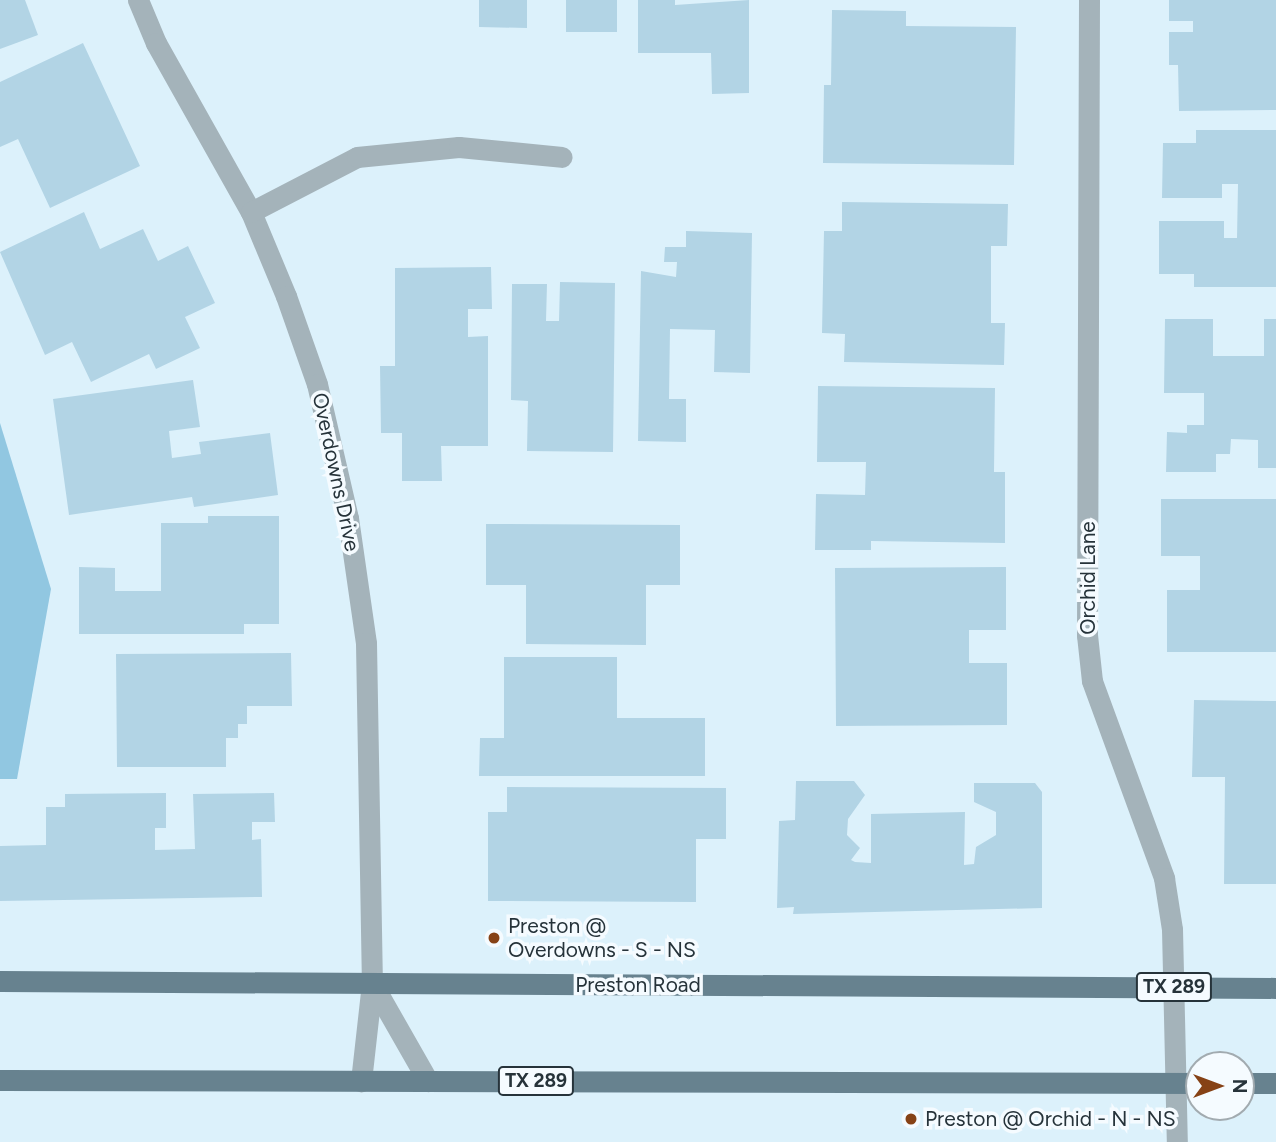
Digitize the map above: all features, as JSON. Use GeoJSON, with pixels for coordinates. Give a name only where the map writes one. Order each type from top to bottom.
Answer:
{"type":"FeatureCollection","features":[{"type":"Feature","properties":{"kind":"main road","name":"Preston Road"},"geometry":{"type":"LineString","coordinates":[[0,981],[1276,988]]}},
{"type":"Feature","properties":{"kind":"main road","name":"TX 289"},"geometry":{"type":"LineString","coordinates":[[0,1080],[1185,1083]]}},
{"type":"Feature","properties":{"kind":"main road"},"geometry":{"type":"LineString","coordinates":[[1255,1083],[1276,1083]]}},
{"type":"Feature","properties":{"kind":"street","name":"Overdowns Drive"},"geometry":{"type":"LineString","coordinates":[[138,0],[156,43],[251,212],[317,384],[359,582],[366,643],[372,983],[361,1081]]}},
{"type":"Feature","properties":{"kind":"street","name":"Orchid Lane"},"geometry":{"type":"LineString","coordinates":[[1089,0],[1087,635],[1092,681],[1164,878],[1174,987],[1177,1142]]}},
{"type":"Feature","properties":{"kind":"street"},"geometry":{"type":"LineString","coordinates":[[251,212],[357,157],[459,147],[562,157]]}},
{"type":"Feature","properties":{"kind":"street","name":"Overdowns Drive"},"geometry":{"type":"LineString","coordinates":[[372,983],[428,1081]]}},
{"type":"Feature","properties":{"kind":"shaded area"},"geometry":{"type":"Polygon","coordinates":[[[0,423],[51,589],[17,779],[0,779],[0,423]]]}},
{"type":"Feature","properties":{"kind":"building"},"geometry":{"type":"Polygon","coordinates":[[[0,0],[25,0],[38,35],[0,49],[0,0]]]}},
{"type":"Feature","properties":{"kind":"building"},"geometry":{"type":"Polygon","coordinates":[[[479,0],[527,0],[527,28],[479,27],[479,0]]]}},
{"type":"Feature","properties":{"kind":"building"},"geometry":{"type":"Polygon","coordinates":[[[566,0],[617,0],[617,32],[566,32],[566,0]]]}},
{"type":"Feature","properties":{"kind":"building"},"geometry":{"type":"Polygon","coordinates":[[[638,0],[675,0],[675,5],[749,0],[749,93],[712,94],[711,53],[638,53],[638,0]]]}},
{"type":"Feature","properties":{"kind":"building"},"geometry":{"type":"Polygon","coordinates":[[[1169,0],[1276,0],[1276,110],[1179,111],[1178,65],[1169,65],[1169,32],[1193,32],[1193,21],[1169,21],[1169,0]]]}},
{"type":"Feature","properties":{"kind":"building"},"geometry":{"type":"Polygon","coordinates":[[[832,10],[906,11],[906,26],[1016,27],[1014,165],[823,163],[824,85],[831,85],[832,10]]]}},
{"type":"Feature","properties":{"kind":"building"},"geometry":{"type":"Polygon","coordinates":[[[83,43],[140,166],[50,208],[18,139],[0,147],[0,82],[83,43]]]}},
{"type":"Feature","properties":{"kind":"building"},"geometry":{"type":"Polygon","coordinates":[[[1196,130],[1276,130],[1276,287],[1194,287],[1194,274],[1159,274],[1159,221],[1224,221],[1224,238],[1237,238],[1238,184],[1222,184],[1222,198],[1162,198],[1163,143],[1196,143],[1196,130]]]}},
{"type":"Feature","properties":{"kind":"building"},"geometry":{"type":"Polygon","coordinates":[[[842,202],[1008,204],[1007,246],[991,246],[991,323],[1005,323],[1004,365],[844,362],[845,334],[822,333],[824,231],[842,231],[842,202]]]}},
{"type":"Feature","properties":{"kind":"building"},"geometry":{"type":"Polygon","coordinates":[[[84,212],[100,249],[143,229],[158,261],[188,246],[215,303],[185,317],[200,348],[156,369],[149,354],[91,382],[72,342],[45,355],[0,252],[84,212]]]}},
{"type":"Feature","properties":{"kind":"building"},"geometry":{"type":"Polygon","coordinates":[[[686,231],[752,233],[750,373],[714,372],[715,330],[670,329],[669,399],[686,399],[686,442],[638,441],[641,271],[676,277],[677,262],[664,262],[665,247],[686,247],[686,231]]]}},
{"type":"Feature","properties":{"kind":"building"},"geometry":{"type":"Polygon","coordinates":[[[491,267],[492,309],[468,309],[468,337],[488,336],[488,446],[441,446],[442,481],[402,481],[402,433],[381,433],[380,366],[395,366],[395,268],[491,267]]]}},
{"type":"Feature","properties":{"kind":"building"},"geometry":{"type":"Polygon","coordinates":[[[560,282],[615,283],[613,452],[527,451],[528,401],[511,400],[512,284],[547,284],[546,321],[559,321],[560,282]]]}},
{"type":"Feature","properties":{"kind":"building"},"geometry":{"type":"Polygon","coordinates":[[[1165,319],[1213,319],[1213,356],[1264,356],[1264,319],[1276,319],[1276,468],[1258,468],[1258,440],[1231,439],[1230,454],[1216,454],[1216,472],[1166,472],[1167,432],[1187,433],[1187,425],[1204,425],[1204,393],[1164,393],[1165,319]]]}},
{"type":"Feature","properties":{"kind":"building"},"geometry":{"type":"Polygon","coordinates":[[[193,380],[200,427],[169,431],[172,458],[201,454],[199,442],[270,433],[278,495],[194,507],[192,497],[69,515],[53,399],[193,380]]]}},
{"type":"Feature","properties":{"kind":"building"},"geometry":{"type":"Polygon","coordinates":[[[818,386],[995,388],[994,472],[1005,472],[1005,543],[871,541],[871,550],[815,550],[816,494],[865,495],[866,462],[817,462],[818,386]]]}},
{"type":"Feature","properties":{"kind":"building"},"geometry":{"type":"Polygon","coordinates":[[[1161,499],[1276,499],[1276,652],[1167,652],[1167,590],[1200,590],[1200,556],[1161,556],[1161,499]]]}},
{"type":"Feature","properties":{"kind":"building"},"geometry":{"type":"Polygon","coordinates":[[[208,516],[279,516],[279,624],[244,624],[244,634],[79,634],[79,567],[115,568],[115,591],[161,591],[161,523],[208,523],[208,516]]]}},
{"type":"Feature","properties":{"kind":"building"},"geometry":{"type":"Polygon","coordinates":[[[486,524],[680,525],[680,585],[646,585],[646,645],[526,644],[526,585],[486,585],[486,524]]]}},
{"type":"Feature","properties":{"kind":"building"},"geometry":{"type":"Polygon","coordinates":[[[1006,567],[1006,630],[969,630],[969,663],[1007,663],[1007,725],[836,726],[835,568],[1006,567]]]}},
{"type":"Feature","properties":{"kind":"building"},"geometry":{"type":"Polygon","coordinates":[[[291,653],[292,706],[247,706],[247,724],[238,724],[238,738],[226,738],[226,767],[117,767],[116,654],[291,653]]]}},
{"type":"Feature","properties":{"kind":"building"},"geometry":{"type":"Polygon","coordinates":[[[504,657],[617,657],[617,718],[705,718],[705,776],[479,776],[480,738],[504,738],[504,657]]]}},
{"type":"Feature","properties":{"kind":"building"},"geometry":{"type":"Polygon","coordinates":[[[1194,700],[1276,701],[1276,884],[1224,884],[1225,777],[1192,777],[1194,700]]]}},
{"type":"Feature","properties":{"kind":"building"},"geometry":{"type":"Polygon","coordinates":[[[796,781],[854,781],[865,795],[848,819],[847,835],[860,848],[851,860],[855,862],[871,863],[871,814],[965,812],[964,865],[974,864],[976,847],[996,835],[996,812],[974,802],[974,783],[1035,783],[1042,792],[1042,908],[793,914],[794,907],[777,908],[779,821],[795,820],[796,781]]]}},
{"type":"Feature","properties":{"kind":"building"},"geometry":{"type":"Polygon","coordinates":[[[507,787],[726,788],[726,839],[696,839],[696,902],[488,901],[488,812],[507,812],[507,787]]]}},
{"type":"Feature","properties":{"kind":"building"},"geometry":{"type":"Polygon","coordinates":[[[166,793],[166,828],[155,828],[155,850],[195,849],[193,794],[274,793],[275,822],[252,822],[252,840],[261,839],[262,897],[0,901],[0,846],[46,845],[46,807],[65,807],[65,794],[166,793]]]}},
{"type":"Feature","properties":{"kind":"place","name":"Preston @ Overdowns - S - NS"},"geometry":{"type":"Point","coordinates":[494,938]}},
{"type":"Feature","properties":{"kind":"place","name":"Preston @ Orchid - N - NS"},"geometry":{"type":"Point","coordinates":[911,1119]}}]}
